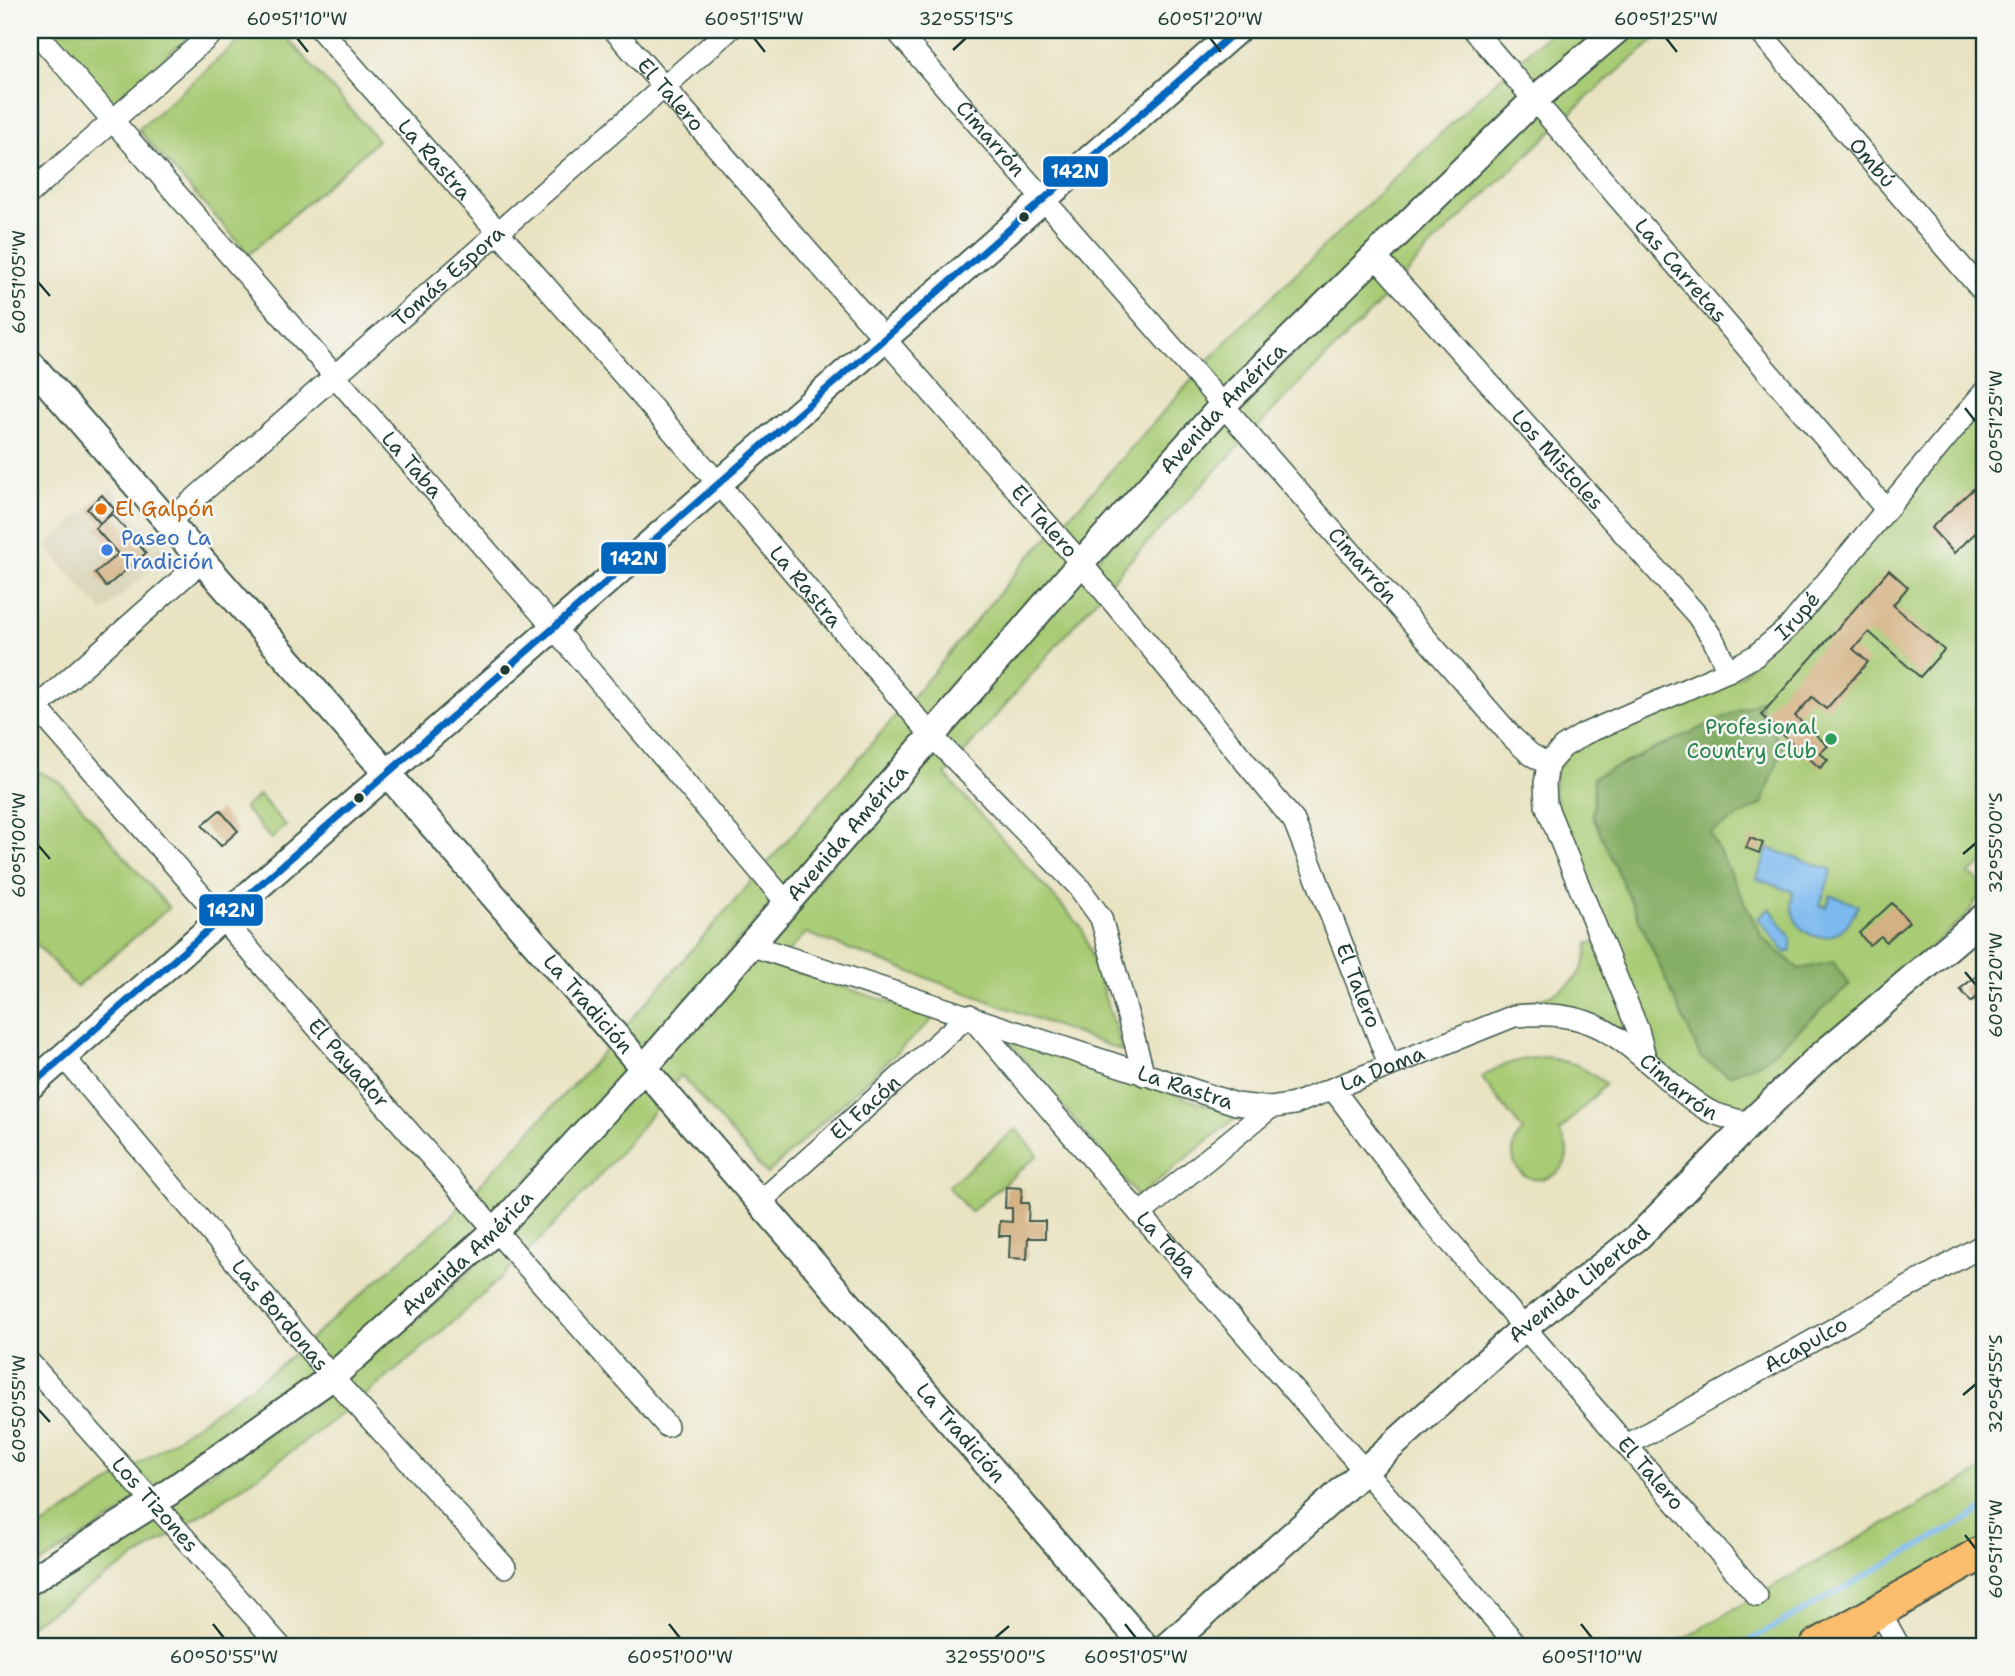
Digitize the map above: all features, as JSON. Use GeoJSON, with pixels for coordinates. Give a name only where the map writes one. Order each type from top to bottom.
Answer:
{"type":"FeatureCollection","features":[{"type":"Feature","properties":{"kind":"main road"},"geometry":{"type":"LineString","coordinates":[[1817,1646],[1985,1550]]}},
{"type":"Feature","properties":{"kind":"street","name":"La Taba"},"geometry":{"type":"LineString","coordinates":[[34,30],[553,627],[786,902]]}},
{"type":"Feature","properties":{"kind":"street"},"geometry":{"type":"LineString","coordinates":[[30,193],[216,30]]}},
{"type":"Feature","properties":{"kind":"street","name":"La Rastra"},"geometry":{"type":"LineString","coordinates":[[321,30],[718,483],[932,736],[1079,886],[1101,918],[1144,1075],[1236,1104],[1270,1108]]}},
{"type":"Feature","properties":{"kind":"street","name":"El Talero"},"geometry":{"type":"LineString","coordinates":[[614,30],[1081,564],[1294,821],[1389,1064]]}},
{"type":"Feature","properties":{"kind":"street","name":"Tomás Espora"},"geometry":{"type":"LineString","coordinates":[[168,523],[729,30]]}},
{"type":"Feature","properties":{"kind":"street","name":"Cimarrón"},"geometry":{"type":"LineString","coordinates":[[895,30],[1512,737],[1530,754],[1548,764],[1546,805],[1638,1030],[1646,1061],[1683,1094],[1711,1112],[1750,1123]]}},
{"type":"Feature","properties":{"kind":"street"},"geometry":{"type":"LineString","coordinates":[[30,1086],[1237,30]]}},
{"type":"Feature","properties":{"kind":"street","name":"Las Carretas"},"geometry":{"type":"LineString","coordinates":[[1474,30],[1886,509]]}},
{"type":"Feature","properties":{"kind":"street","name":"Avenida América"},"geometry":{"type":"LineString","coordinates":[[30,1581],[154,1503],[332,1377],[496,1230],[645,1067],[1081,564],[1224,404],[1533,101],[1617,30]]}},
{"type":"Feature","properties":{"kind":"street","name":"Ombú"},"geometry":{"type":"LineString","coordinates":[[1758,30],[1985,294]]}},
{"type":"Feature","properties":{"kind":"street","name":"Los Mistoles"},"geometry":{"type":"LineString","coordinates":[[1374,254],[1697,615],[1713,639],[1728,671]]}},
{"type":"Feature","properties":{"kind":"street","name":"La Tradición"},"geometry":{"type":"LineString","coordinates":[[30,363],[385,773],[645,1067],[1144,1646]]}},
{"type":"Feature","properties":{"kind":"street","name":"Irupé"},"geometry":{"type":"LineString","coordinates":[[1548,764],[1563,747],[1584,734],[1728,671],[1755,656],[1789,627],[1985,391]]}},
{"type":"Feature","properties":{"kind":"street"},"geometry":{"type":"LineString","coordinates":[[33,704],[202,561]]}},
{"type":"Feature","properties":{"kind":"street","name":"El Payador"},"geometry":{"type":"LineString","coordinates":[[33,704],[667,1426]]}},
{"type":"Feature","properties":{"kind":"street","name":"Avenida Libertad"},"geometry":{"type":"LineString","coordinates":[[1168,1646],[1525,1327],[1639,1236],[1750,1123],[1847,1032],[1985,916]]}},
{"type":"Feature","properties":{"kind":"street"},"geometry":{"type":"LineString","coordinates":[[750,944],[1144,1075]]}},
{"type":"Feature","properties":{"kind":"street","name":"La Doma"},"geometry":{"type":"LineString","coordinates":[[1140,1214],[1270,1108],[1294,1104],[1514,1016],[1548,1013],[1587,1020],[1621,1039],[1646,1061]]}},
{"type":"Feature","properties":{"kind":"street","name":"La Taba"},"geometry":{"type":"LineString","coordinates":[[969,1015],[1518,1646]]}},
{"type":"Feature","properties":{"kind":"street","name":"El Facón"},"geometry":{"type":"LineString","coordinates":[[761,1201],[969,1015]]}},
{"type":"Feature","properties":{"kind":"street","name":"Las Bordonas"},"geometry":{"type":"LineString","coordinates":[[63,1056],[332,1377],[505,1567]]}},
{"type":"Feature","properties":{"kind":"street","name":"El Talero"},"geometry":{"type":"LineString","coordinates":[[1333,1089],[1432,1221],[1757,1596]]}},
{"type":"Feature","properties":{"kind":"street","name":"Acapulco"},"geometry":{"type":"LineString","coordinates":[[1627,1445],[1985,1244]]}},
{"type":"Feature","properties":{"kind":"street","name":"Los Tizones"},"geometry":{"type":"LineString","coordinates":[[30,1363],[280,1646]]}},
{"type":"Feature","properties":{"kind":"street"},"geometry":{"type":"LineString","coordinates":[[1879,1610],[1899,1646]]}},
{"type":"Feature","properties":{"kind":"shaded area","name":"Paseo La Tradición"},"geometry":{"type":"Polygon","coordinates":[[[111,488],[169,554],[103,612],[45,546],[111,488]]]}},
{"type":"Feature","properties":{"kind":"green space"},"geometry":{"type":"Polygon","coordinates":[[[48,30],[196,30],[113,103],[48,30]]]}},
{"type":"Feature","properties":{"kind":"green space"},"geometry":{"type":"Polygon","coordinates":[[[251,30],[280,30],[378,140],[249,254],[138,130],[251,30]]]}},
{"type":"Feature","properties":{"kind":"green space"},"geometry":{"type":"Polygon","coordinates":[[[1553,30],[1603,30],[937,716],[508,1202],[339,1356],[166,1485],[30,1570],[30,1534],[151,1456],[278,1367],[448,1219],[595,1061],[933,673],[1028,558],[1082,503],[1231,336],[1479,97],[1553,30]]]}},
{"type":"Feature","properties":{"kind":"green space"},"geometry":{"type":"Polygon","coordinates":[[[1631,30],[1666,30],[1589,96],[1430,247],[1374,309],[1124,567],[945,775],[1082,928],[1123,1051],[806,933],[776,965],[935,1017],[767,1174],[681,1075],[601,1174],[558,1221],[514,1266],[419,1351],[250,1482],[30,1625],[30,1592],[306,1410],[436,1303],[518,1225],[1159,488],[1512,134],[1631,30]]]}},
{"type":"Feature","properties":{"kind":"green space","name":"Profesional Country Club"},"geometry":{"type":"Polygon","coordinates":[[[1985,405],[1985,861],[1968,874],[1977,879],[1981,887],[1978,898],[1966,916],[1755,1102],[1739,1109],[1717,1107],[1661,1064],[1557,809],[1554,793],[1556,769],[1570,750],[1742,675],[1985,405]]]}},
{"type":"Feature","properties":{"kind":"green space"},"geometry":{"type":"Polygon","coordinates":[[[1761,700],[1761,715],[1783,747],[1762,804],[1710,833],[1762,937],[1799,969],[1833,962],[1850,985],[1762,1062],[1729,1075],[1701,1058],[1593,817],[1594,777],[1761,700]]]}},
{"type":"Feature","properties":{"kind":"green space"},"geometry":{"type":"Polygon","coordinates":[[[37,771],[59,781],[169,908],[76,987],[30,937],[30,900],[35,894],[30,887],[30,779],[37,771]]]}},
{"type":"Feature","properties":{"kind":"green space"},"geometry":{"type":"Polygon","coordinates":[[[259,795],[286,826],[271,839],[244,808],[259,795]]]}},
{"type":"Feature","properties":{"kind":"green space"},"geometry":{"type":"Polygon","coordinates":[[[1595,942],[1634,1037],[1511,1007],[1551,994],[1573,981],[1586,959],[1588,943],[1595,942]]]}},
{"type":"Feature","properties":{"kind":"green space"},"geometry":{"type":"Polygon","coordinates":[[[1005,1037],[1238,1116],[1138,1197],[1005,1037]]]}},
{"type":"Feature","properties":{"kind":"green space"},"geometry":{"type":"Polygon","coordinates":[[[1546,1057],[1578,1065],[1606,1084],[1559,1132],[1566,1146],[1566,1159],[1561,1169],[1552,1176],[1541,1179],[1530,1178],[1521,1172],[1514,1161],[1513,1148],[1523,1131],[1481,1077],[1512,1062],[1546,1057]]]}},
{"type":"Feature","properties":{"kind":"green space"},"geometry":{"type":"Polygon","coordinates":[[[1016,1129],[1038,1155],[970,1212],[948,1186],[1016,1129]]]}},
{"type":"Feature","properties":{"kind":"green space"},"geometry":{"type":"Polygon","coordinates":[[[1985,1469],[1985,1551],[1817,1646],[1671,1646],[1789,1577],[1985,1469]]]}},
{"type":"Feature","properties":{"kind":"water"},"geometry":{"type":"Polygon","coordinates":[[[1768,848],[1832,870],[1820,905],[1826,907],[1831,895],[1858,905],[1850,921],[1839,932],[1815,936],[1804,931],[1796,922],[1792,908],[1793,892],[1757,879],[1768,848]]]}},
{"type":"Feature","properties":{"kind":"water"},"geometry":{"type":"Polygon","coordinates":[[[1770,908],[1791,938],[1791,950],[1786,953],[1758,918],[1770,908]]]}},
{"type":"Feature","properties":{"kind":"building"},"geometry":{"type":"Polygon","coordinates":[[[1974,488],[1985,500],[1985,524],[1954,553],[1931,528],[1974,488]]]}},
{"type":"Feature","properties":{"kind":"building","name":"El Galpón"},"geometry":{"type":"Polygon","coordinates":[[[102,495],[115,510],[100,523],[87,509],[102,495]]]}},
{"type":"Feature","properties":{"kind":"building"},"geometry":{"type":"Polygon","coordinates":[[[112,514],[146,553],[106,587],[95,573],[118,554],[95,528],[112,514]]]}},
{"type":"Feature","properties":{"kind":"building"},"geometry":{"type":"Polygon","coordinates":[[[1889,570],[1908,587],[1893,605],[1944,650],[1920,677],[1869,632],[1853,649],[1868,662],[1826,709],[1812,697],[1795,716],[1828,746],[1820,753],[1828,760],[1820,768],[1761,715],[1889,570]]]}},
{"type":"Feature","properties":{"kind":"building"},"geometry":{"type":"Polygon","coordinates":[[[220,810],[238,831],[221,846],[202,825],[220,810]]]}},
{"type":"Feature","properties":{"kind":"building"},"geometry":{"type":"Polygon","coordinates":[[[1750,838],[1763,843],[1759,853],[1746,848],[1750,838]]]}},
{"type":"Feature","properties":{"kind":"building"},"geometry":{"type":"Polygon","coordinates":[[[1892,903],[1909,922],[1886,942],[1881,936],[1869,945],[1859,933],[1892,903]]]}},
{"type":"Feature","properties":{"kind":"building"},"geometry":{"type":"Polygon","coordinates":[[[1985,969],[1985,990],[1971,1002],[1960,989],[1985,969]]]}},
{"type":"Feature","properties":{"kind":"building"},"geometry":{"type":"Polygon","coordinates":[[[1006,1187],[1022,1188],[1021,1203],[1029,1203],[1028,1221],[1045,1221],[1045,1238],[1028,1238],[1027,1259],[1009,1258],[1010,1236],[999,1236],[1000,1221],[1012,1222],[1012,1208],[1005,1208],[1006,1187]]]}},
{"type":"Feature","properties":{"kind":"waterway"},"geometry":{"type":"LineString","coordinates":[[1740,1646],[1985,1509]]}},
{"type":"Feature","properties":{"kind":"transit line","name":"142N"},"geometry":{"type":"LineString","coordinates":[[30,1086],[1237,30]]}},
{"type":"Feature","properties":{"kind":"place","name":"El Galpón"},"geometry":{"type":"Point","coordinates":[101,509]}},
{"type":"Feature","properties":{"kind":"place","name":"Paseo La Tradición"},"geometry":{"type":"Point","coordinates":[107,550]}},
{"type":"Feature","properties":{"kind":"place","name":"Profesional Country Club"},"geometry":{"type":"Point","coordinates":[1831,739]}}]}
